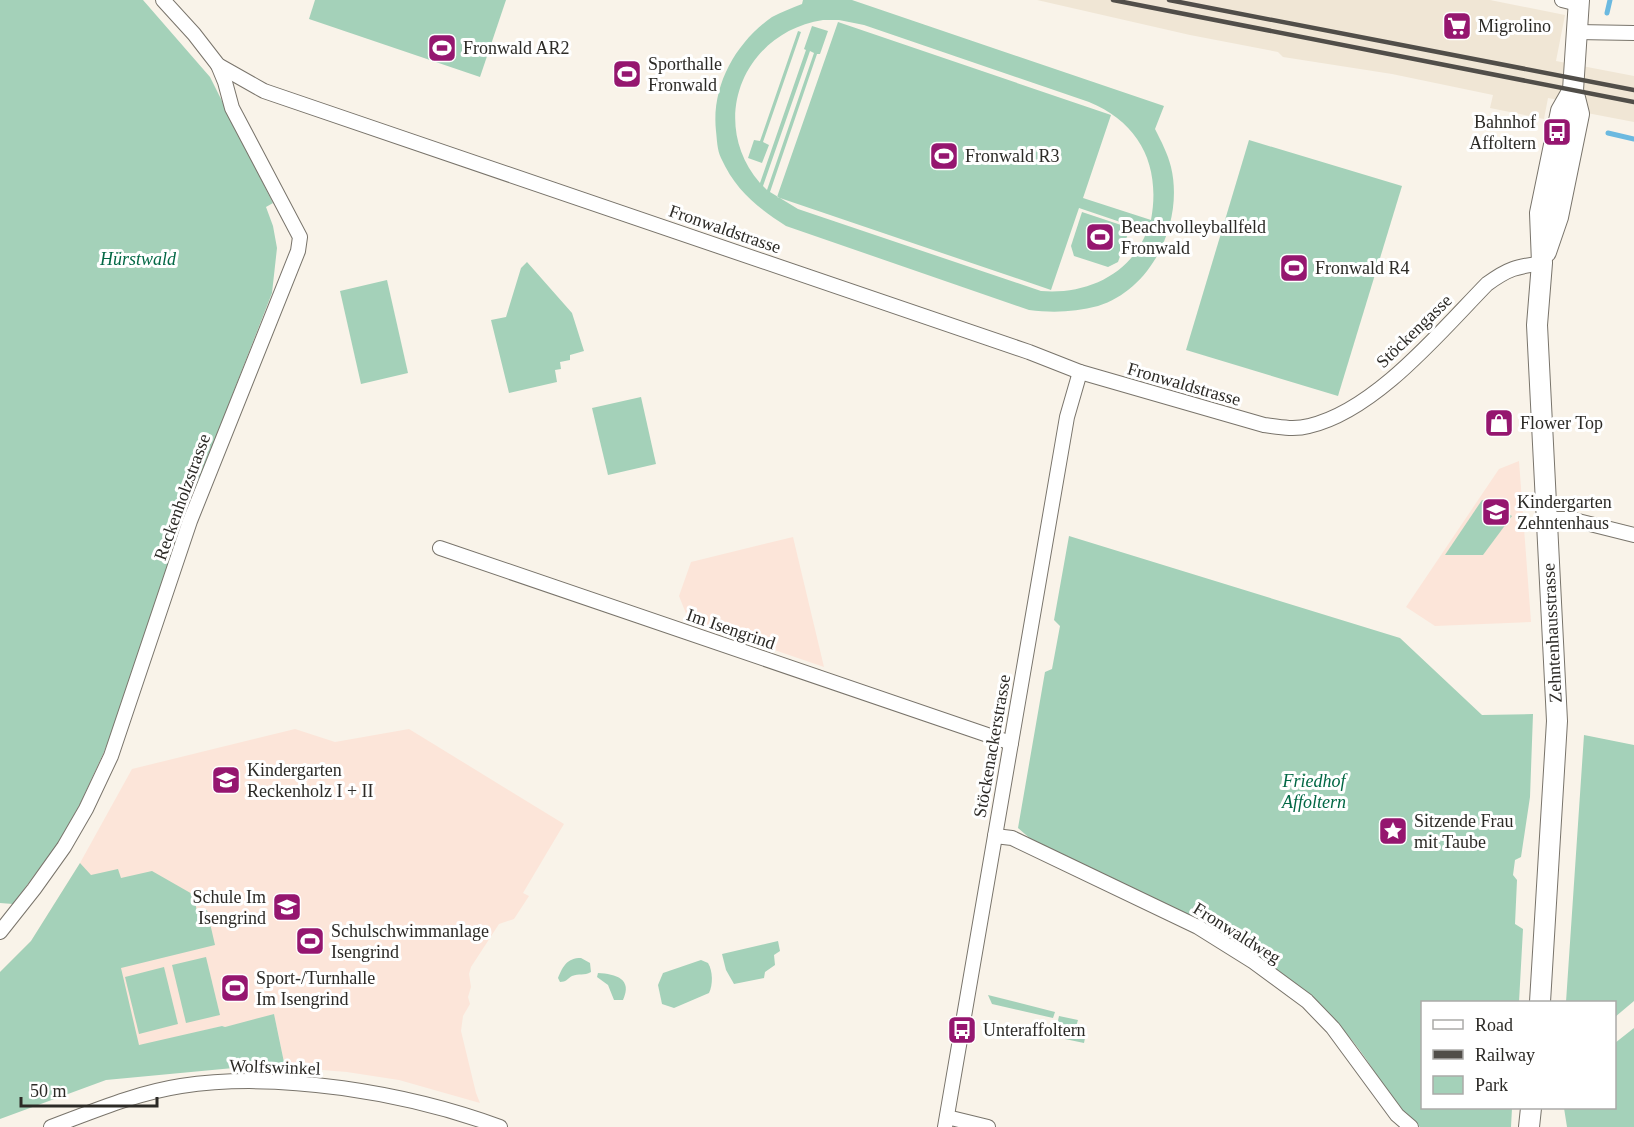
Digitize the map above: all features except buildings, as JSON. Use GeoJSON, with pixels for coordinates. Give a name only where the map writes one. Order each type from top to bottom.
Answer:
{"type":"FeatureCollection","features":[{"type":"Feature","properties":{"kind":"street","name":"Fronwaldstrasse"},"geometry":{"type":"LineString","coordinates":[[163,0],[218,65],[264,91],[1029,352],[1080,372],[1264,425],[1285,428],[1309,426]]}},
{"type":"Feature","properties":{"kind":"street","name":"Zehntenhausstrasse"},"geometry":{"type":"LineString","coordinates":[[1540,1001],[1557,721],[1537,326],[1542,263],[1540,213],[1562,111],[1573,90],[1577,32],[1573,1]]}},
{"type":"Feature","properties":{"kind":"street"},"geometry":{"type":"LineString","coordinates":[[1577,32],[1634,33]]}},
{"type":"Feature","properties":{"kind":"street","name":"Reckenholzstrasse"},"geometry":{"type":"LineString","coordinates":[[0,933],[64,847],[86,809],[111,756],[190,521],[298,251],[300,237],[232,108],[218,65]]}},
{"type":"Feature","properties":{"kind":"street","name":"Stöckengasse"},"geometry":{"type":"LineString","coordinates":[[1309,426],[1340,416],[1395,376],[1488,284],[1504,272],[1512,268],[1542,263]]}},
{"type":"Feature","properties":{"kind":"street","name":"Stöckenackerstrasse"},"geometry":{"type":"LineString","coordinates":[[946,1122],[1067,417],[1080,372]]}},
{"type":"Feature","properties":{"kind":"street"},"geometry":{"type":"LineString","coordinates":[[1547,519],[1570,519],[1634,534]]}},
{"type":"Feature","properties":{"kind":"street","name":"Im Isengrind"},"geometry":{"type":"LineString","coordinates":[[440,548],[1011,743]]}},
{"type":"Feature","properties":{"kind":"street","name":"Fronwaldweg"},"geometry":{"type":"LineString","coordinates":[[995,836],[1012,838],[1198,927],[1254,962],[1307,1001],[1333,1028],[1397,1115],[1411,1127]]}},
{"type":"Feature","properties":{"kind":"street","name":"Wolfswinkel"},"geometry":{"type":"LineString","coordinates":[[51,1127],[127,1099],[181,1086],[228,1082],[327,1087],[360,1092],[460,1112],[500,1127]]}},
{"type":"Feature","properties":{"kind":"street"},"geometry":{"type":"LineString","coordinates":[[1529,1127],[1531,1109]]}},
{"type":"Feature","properties":{"kind":"street"},"geometry":{"type":"LineString","coordinates":[[946,1122],[988,1127]]}},
{"type":"Feature","properties":{"kind":"shaded area"},"geometry":{"type":"Polygon","coordinates":[[[1037,0],[1490,0],[1565,15],[1556,61],[1634,76],[1634,122],[1587,113],[1569,102],[1548,98],[1544,119],[1490,108],[1493,95],[1392,74],[1283,57],[1278,52],[1190,35],[1037,0]]]}},
{"type":"Feature","properties":{"kind":"shaded area","name":"Kindergarten Zehntenhaus"},"geometry":{"type":"Polygon","coordinates":[[[1519,461],[1531,622],[1435,626],[1406,607],[1499,469],[1519,461]]]}},
{"type":"Feature","properties":{"kind":"shaded area"},"geometry":{"type":"Polygon","coordinates":[[[793,537],[824,667],[689,621],[679,596],[691,562],[793,537]]]}},
{"type":"Feature","properties":{"kind":"shaded area","name":"Schule Im Isengrind"},"geometry":{"type":"Polygon","coordinates":[[[295,729],[335,742],[409,729],[564,824],[523,893],[529,896],[514,919],[499,924],[471,967],[469,974],[471,987],[468,997],[470,1004],[463,1016],[461,1031],[480,1103],[399,1080],[347,1072],[285,1067],[274,1014],[254,1021],[222,1026],[0,1080],[0,972],[31,941],[80,863],[132,769],[295,729]]]}},
{"type":"Feature","properties":{"kind":"green space","name":"Hürstwald"},"geometry":{"type":"Polygon","coordinates":[[[0,0],[143,0],[210,77],[273,203],[266,207],[273,226],[277,248],[272,293],[179,532],[121,708],[104,752],[80,804],[58,843],[13,904],[0,903],[0,0]]]}},
{"type":"Feature","properties":{"kind":"green space","name":"Fronwald AR2"},"geometry":{"type":"Polygon","coordinates":[[[315,0],[506,0],[480,77],[309,19],[315,0]]]}},
{"type":"Feature","properties":{"kind":"green space","name":"Fronwald R3"},"geometry":{"type":"Polygon","coordinates":[[[803,0],[852,0],[1164,106],[1155,129],[1171,167],[1174,188],[1173,209],[1160,250],[1149,269],[1134,285],[1098,306],[1064,311],[1029,310],[786,226],[766,212],[748,197],[727,170],[717,144],[715,114],[722,82],[737,52],[747,39],[772,17],[802,4],[803,0]],[[823,20],[795,28],[772,42],[754,60],[742,83],[736,107],[736,133],[744,159],[760,183],[806,50],[804,49],[812,26],[828,31],[820,54],[817,54],[770,192],[777,196],[838,22],[1111,115],[1083,198],[1151,220],[1153,182],[1149,164],[1134,134],[1107,111],[1089,102],[864,25],[839,20],[823,20]],[[810,51],[763,186],[767,190],[814,53],[810,51]],[[780,198],[798,209],[1041,291],[1074,290],[1104,279],[1130,260],[1147,231],[1079,208],[1051,290],[780,198]]]}},
{"type":"Feature","properties":{"kind":"green space"},"geometry":{"type":"Polygon","coordinates":[[[798,31],[801,32],[763,142],[769,145],[762,163],[748,158],[754,140],[760,141],[798,31]]]}},
{"type":"Feature","properties":{"kind":"green space","name":"Fronwald R4"},"geometry":{"type":"Polygon","coordinates":[[[1249,140],[1402,186],[1338,396],[1186,350],[1249,140]]]}},
{"type":"Feature","properties":{"kind":"green space","name":"Beachvolleyballfeld Fronwald"},"geometry":{"type":"Polygon","coordinates":[[[1082,212],[1130,228],[1118,262],[1108,267],[1074,256],[1071,246],[1082,212]]]}},
{"type":"Feature","properties":{"kind":"green space"},"geometry":{"type":"Polygon","coordinates":[[[527,262],[572,313],[584,351],[570,355],[570,360],[560,362],[561,369],[555,370],[557,382],[509,393],[491,320],[506,317],[521,268],[527,262]]]}},
{"type":"Feature","properties":{"kind":"green space"},"geometry":{"type":"Polygon","coordinates":[[[387,280],[408,373],[361,384],[340,291],[387,280]]]}},
{"type":"Feature","properties":{"kind":"green space"},"geometry":{"type":"Polygon","coordinates":[[[641,397],[656,464],[608,475],[592,408],[641,397]]]}},
{"type":"Feature","properties":{"kind":"green space"},"geometry":{"type":"Polygon","coordinates":[[[1482,500],[1512,516],[1483,555],[1445,555],[1482,500]]]}},
{"type":"Feature","properties":{"kind":"green space","name":"Friedhof Affoltern"},"geometry":{"type":"Polygon","coordinates":[[[1069,536],[1400,638],[1482,715],[1533,714],[1530,797],[1521,857],[1515,860],[1513,875],[1517,880],[1515,924],[1523,929],[1519,1001],[1421,1001],[1421,1109],[1512,1109],[1511,1127],[1420,1127],[1394,1100],[1358,1048],[1336,1022],[1287,977],[1259,958],[1033,841],[1018,828],[1045,672],[1052,669],[1060,626],[1054,620],[1069,536]]]}},
{"type":"Feature","properties":{"kind":"green space"},"geometry":{"type":"Polygon","coordinates":[[[1584,735],[1634,745],[1634,1001],[1616,1016],[1616,1001],[1566,1001],[1584,735]]]}},
{"type":"Feature","properties":{"kind":"green space"},"geometry":{"type":"Polygon","coordinates":[[[80,863],[91,875],[118,869],[121,878],[152,871],[194,895],[197,912],[207,910],[215,945],[121,968],[139,1045],[274,1014],[285,1067],[244,1067],[106,1080],[0,1119],[0,972],[31,941],[80,863]]]}},
{"type":"Feature","properties":{"kind":"green space"},"geometry":{"type":"Polygon","coordinates":[[[778,941],[780,951],[774,955],[775,965],[765,972],[764,978],[734,984],[726,970],[722,954],[778,941]]]}},
{"type":"Feature","properties":{"kind":"green space"},"geometry":{"type":"Polygon","coordinates":[[[206,957],[220,1015],[186,1023],[172,965],[206,957]]]}},
{"type":"Feature","properties":{"kind":"green space"},"geometry":{"type":"Polygon","coordinates":[[[581,958],[590,963],[591,972],[575,975],[560,982],[558,978],[566,964],[572,959],[581,958]]]}},
{"type":"Feature","properties":{"kind":"green space"},"geometry":{"type":"Polygon","coordinates":[[[701,960],[708,963],[711,970],[712,982],[709,993],[674,1008],[662,1004],[658,985],[663,973],[701,960]]]}},
{"type":"Feature","properties":{"kind":"green space"},"geometry":{"type":"Polygon","coordinates":[[[164,967],[178,1024],[139,1034],[125,977],[164,967]]]}},
{"type":"Feature","properties":{"kind":"green space"},"geometry":{"type":"Polygon","coordinates":[[[598,973],[616,976],[624,982],[626,993],[623,1000],[614,1000],[608,985],[597,977],[598,973]]]}},
{"type":"Feature","properties":{"kind":"green space"},"geometry":{"type":"Polygon","coordinates":[[[988,995],[1055,1012],[1053,1018],[992,1004],[988,995]]]}},
{"type":"Feature","properties":{"kind":"green space"},"geometry":{"type":"Polygon","coordinates":[[[1059,1016],[1078,1020],[1075,1030],[1086,1033],[1084,1043],[1065,1039],[1068,1028],[1057,1025],[1059,1016]]]}},
{"type":"Feature","properties":{"kind":"green space"},"geometry":{"type":"Polygon","coordinates":[[[1634,1028],[1634,1127],[1567,1127],[1564,1109],[1616,1109],[1616,1042],[1634,1028]]]}},
{"type":"Feature","properties":{"kind":"waterway"},"geometry":{"type":"LineString","coordinates":[[1607,13],[1610,0]]}},
{"type":"Feature","properties":{"kind":"waterway"},"geometry":{"type":"LineString","coordinates":[[1608,133],[1634,139]]}},
{"type":"Feature","properties":{"kind":"railway"},"geometry":{"type":"LineString","coordinates":[[1113,0],[1634,102]]}},
{"type":"Feature","properties":{"kind":"railway"},"geometry":{"type":"LineString","coordinates":[[1169,0],[1634,90]]}},
{"type":"Feature","properties":{"kind":"place","name":"Migrolino"},"geometry":{"type":"Point","coordinates":[1457,26]}},
{"type":"Feature","properties":{"kind":"place","name":"Fronwald AR2"},"geometry":{"type":"Point","coordinates":[442,48]}},
{"type":"Feature","properties":{"kind":"place","name":"Sporthalle Fronwald"},"geometry":{"type":"Point","coordinates":[627,74]}},
{"type":"Feature","properties":{"kind":"place","name":"Bahnhof Affoltern"},"geometry":{"type":"Point","coordinates":[1557,132]}},
{"type":"Feature","properties":{"kind":"place","name":"Fronwald R3"},"geometry":{"type":"Point","coordinates":[944,156]}},
{"type":"Feature","properties":{"kind":"place","name":"Beachvolleyballfeld Fronwald"},"geometry":{"type":"Point","coordinates":[1100,237]}},
{"type":"Feature","properties":{"kind":"place","name":"Fronwald R4"},"geometry":{"type":"Point","coordinates":[1294,268]}},
{"type":"Feature","properties":{"kind":"place","name":"Flower Top"},"geometry":{"type":"Point","coordinates":[1499,423]}},
{"type":"Feature","properties":{"kind":"place","name":"Kindergarten Zehntenhaus"},"geometry":{"type":"Point","coordinates":[1496,512]}},
{"type":"Feature","properties":{"kind":"place","name":"Kindergarten Reckenholz I + II"},"geometry":{"type":"Point","coordinates":[226,780]}},
{"type":"Feature","properties":{"kind":"place","name":"Sitzende Frau mit Taube"},"geometry":{"type":"Point","coordinates":[1393,831]}},
{"type":"Feature","properties":{"kind":"place","name":"Schule Im Isengrind"},"geometry":{"type":"Point","coordinates":[287,907]}},
{"type":"Feature","properties":{"kind":"place","name":"Schulschwimmanlage Isengrind"},"geometry":{"type":"Point","coordinates":[310,941]}},
{"type":"Feature","properties":{"kind":"place","name":"Sport-/Turnhalle Im Isengrind"},"geometry":{"type":"Point","coordinates":[235,988]}},
{"type":"Feature","properties":{"kind":"place","name":"Unteraffoltern"},"geometry":{"type":"Point","coordinates":[962,1030]}}]}
